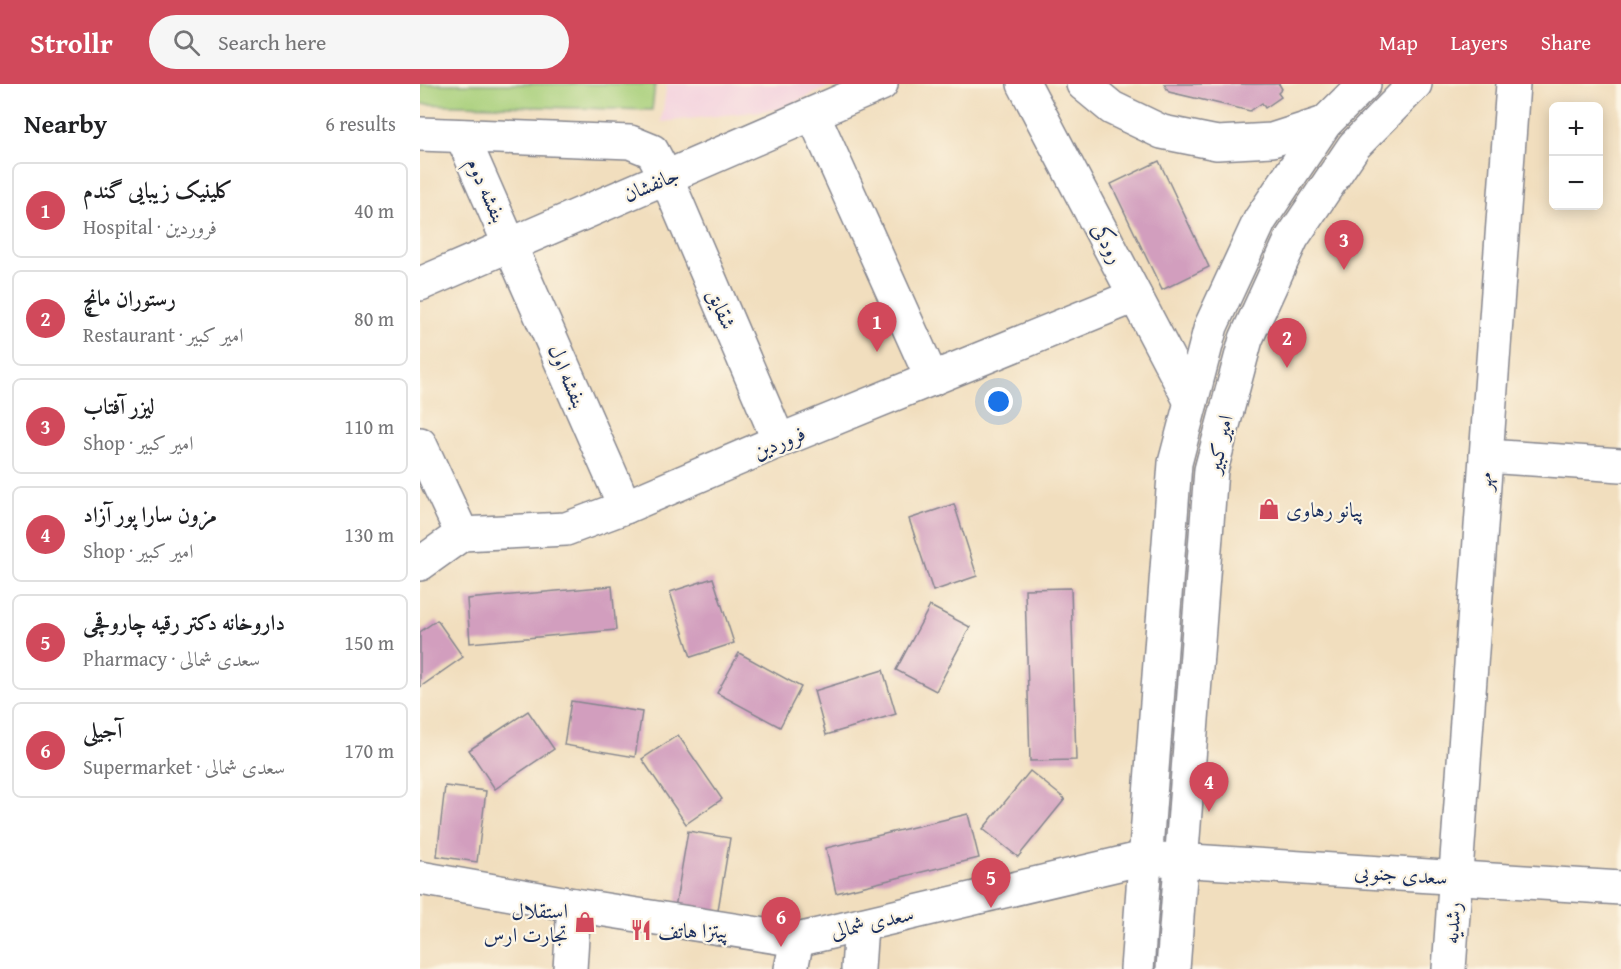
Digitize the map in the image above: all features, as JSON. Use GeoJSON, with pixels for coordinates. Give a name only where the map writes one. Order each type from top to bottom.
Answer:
{"type":"FeatureCollection","features":[{"type":"Feature","properties":{"kind":"main road","name":"جانفشان"},"geometry":{"type":"LineString","coordinates":[[420,284],[881,84]]}},
{"type":"Feature","properties":{"kind":"main road","name":"رودکى"},"geometry":{"type":"LineString","coordinates":[[1024,84],[1191,402]]}},
{"type":"Feature","properties":{"kind":"main road"},"geometry":{"type":"LineString","coordinates":[[1083,84],[1112,108],[1162,132],[1217,143],[1272,140],[1325,123]]}},
{"type":"Feature","properties":{"kind":"main road","name":"امیر کبیر"},"geometry":{"type":"LineString","coordinates":[[1137,969],[1175,463],[1211,326],[1260,220],[1325,123],[1364,84]]}},
{"type":"Feature","properties":{"kind":"main road","name":"امیر کبیر"},"geometry":{"type":"LineString","coordinates":[[1173,969],[1211,470],[1246,339],[1292,238],[1354,146],[1415,84]]}},
{"type":"Feature","properties":{"kind":"main road","name":"مهر"},"geometry":{"type":"LineString","coordinates":[[1455,878],[1513,84]]}},
{"type":"Feature","properties":{"kind":"main road"},"geometry":{"type":"LineString","coordinates":[[813,114],[932,379]]}},
{"type":"Feature","properties":{"kind":"main road","name":"شقایق"},"geometry":{"type":"LineString","coordinates":[[420,134],[630,142],[652,151],[666,177],[779,441]]}},
{"type":"Feature","properties":{"kind":"main road","name":"بنفشه دوم"},"geometry":{"type":"LineString","coordinates":[[462,136],[511,244]]}},
{"type":"Feature","properties":{"kind":"main road","name":"بنفشه اول"},"geometry":{"type":"LineString","coordinates":[[511,244],[625,507]]}},
{"type":"Feature","properties":{"kind":"main road","name":"فروردین"},"geometry":{"type":"LineString","coordinates":[[462,534],[566,529],[625,507],[779,441],[1136,296]]}},
{"type":"Feature","properties":{"kind":"main road"},"geometry":{"type":"LineString","coordinates":[[420,444],[462,534],[420,564]]}},
{"type":"Feature","properties":{"kind":"main road"},"geometry":{"type":"LineString","coordinates":[[1486,456],[1621,465]]}},
{"type":"Feature","properties":{"kind":"main road","name":"سعدى شمالى"},"geometry":{"type":"LineString","coordinates":[[420,878],[574,905],[794,955],[861,925],[1144,858],[1180,860]]}},
{"type":"Feature","properties":{"kind":"main road","name":"سعدى جنوبی"},"geometry":{"type":"LineString","coordinates":[[1180,860],[1621,888]]}},
{"type":"Feature","properties":{"kind":"main road","name":"رشدیه"},"geometry":{"type":"LineString","coordinates":[[1449,969],[1455,878]]}},
{"type":"Feature","properties":{"kind":"main road"},"geometry":{"type":"LineString","coordinates":[[570,969],[574,905]]}},
{"type":"Feature","properties":{"kind":"main road"},"geometry":{"type":"LineString","coordinates":[[858,969],[861,925]]}},
{"type":"Feature","properties":{"kind":"shaded area"},"geometry":{"type":"Polygon","coordinates":[[[667,84],[835,84],[780,109],[661,122],[667,84]]]}},
{"type":"Feature","properties":{"kind":"green space"},"geometry":{"type":"Polygon","coordinates":[[[420,84],[655,84],[652,110],[420,104],[420,84]]]}},
{"type":"Feature","properties":{"kind":"building"},"geometry":{"type":"Polygon","coordinates":[[[1164,84],[1279,84],[1282,89],[1278,93],[1281,97],[1265,108],[1262,103],[1250,111],[1169,92],[1164,84]]]}},
{"type":"Feature","properties":{"kind":"building"},"geometry":{"type":"Polygon","coordinates":[[[1159,161],[1209,267],[1162,290],[1111,184],[1159,161]]]}},
{"type":"Feature","properties":{"kind":"building"},"geometry":{"type":"Polygon","coordinates":[[[954,504],[977,576],[933,591],[909,519],[954,504]]]}},
{"type":"Feature","properties":{"kind":"building"},"geometry":{"type":"Polygon","coordinates":[[[713,578],[734,643],[691,657],[670,592],[713,578]]]}},
{"type":"Feature","properties":{"kind":"building"},"geometry":{"type":"Polygon","coordinates":[[[612,586],[616,630],[470,643],[467,599],[612,586]]]}},
{"type":"Feature","properties":{"kind":"building"},"geometry":{"type":"Polygon","coordinates":[[[1071,588],[1076,760],[1030,761],[1025,589],[1071,588]]]}},
{"type":"Feature","properties":{"kind":"building"},"geometry":{"type":"Polygon","coordinates":[[[930,606],[970,627],[936,691],[896,670],[930,606]]]}},
{"type":"Feature","properties":{"kind":"building"},"geometry":{"type":"Polygon","coordinates":[[[437,620],[463,657],[420,687],[420,632],[437,620]]]}},
{"type":"Feature","properties":{"kind":"building"},"geometry":{"type":"Polygon","coordinates":[[[739,653],[801,687],[780,727],[717,693],[739,653]]]}},
{"type":"Feature","properties":{"kind":"building"},"geometry":{"type":"Polygon","coordinates":[[[883,670],[896,714],[826,735],[814,691],[883,670]]]}},
{"type":"Feature","properties":{"kind":"building"},"geometry":{"type":"Polygon","coordinates":[[[571,701],[642,712],[635,757],[564,745],[571,701]]]}},
{"type":"Feature","properties":{"kind":"building"},"geometry":{"type":"Polygon","coordinates":[[[528,711],[554,749],[495,789],[469,750],[528,711]]]}},
{"type":"Feature","properties":{"kind":"building"},"geometry":{"type":"Polygon","coordinates":[[[678,735],[722,799],[686,824],[642,759],[678,735]]]}},
{"type":"Feature","properties":{"kind":"building"},"geometry":{"type":"Polygon","coordinates":[[[1030,771],[1065,799],[1018,857],[983,829],[1030,771]]]}},
{"type":"Feature","properties":{"kind":"building"},"geometry":{"type":"Polygon","coordinates":[[[445,786],[486,791],[477,862],[437,856],[445,786]]]}},
{"type":"Feature","properties":{"kind":"building"},"geometry":{"type":"Polygon","coordinates":[[[968,814],[979,858],[836,893],[826,848],[968,814]]]}},
{"type":"Feature","properties":{"kind":"building"},"geometry":{"type":"Polygon","coordinates":[[[688,831],[730,838],[717,916],[675,908],[688,831]]]}},
{"type":"Feature","properties":{"kind":"place","name":"لیزر آفتاب"},"geometry":{"type":"Point","coordinates":[1344,270]}},
{"type":"Feature","properties":{"kind":"place","name":"کلینیک زیبایی گندم"},"geometry":{"type":"Point","coordinates":[877,352]}},
{"type":"Feature","properties":{"kind":"place","name":"رستوران مانچ"},"geometry":{"type":"Point","coordinates":[1287,368]}},
{"type":"Feature","properties":{"kind":"place","name":"پیانو رهاوی"},"geometry":{"type":"Point","coordinates":[1269,509]}},
{"type":"Feature","properties":{"kind":"place","name":"مزون سارا پور آزاد"},"geometry":{"type":"Point","coordinates":[1209,812]}},
{"type":"Feature","properties":{"kind":"place","name":"داروخانه دکتر رقیه چاروقچی"},"geometry":{"type":"Point","coordinates":[991,908]}},
{"type":"Feature","properties":{"kind":"place","name":"استقلال تجارت ارس"},"geometry":{"type":"Point","coordinates":[585,922]}},
{"type":"Feature","properties":{"kind":"place","name":"پیتزا هاتف"},"geometry":{"type":"Point","coordinates":[641,930]}},
{"type":"Feature","properties":{"kind":"place","name":"آجیلی"},"geometry":{"type":"Point","coordinates":[781,947]}}]}
